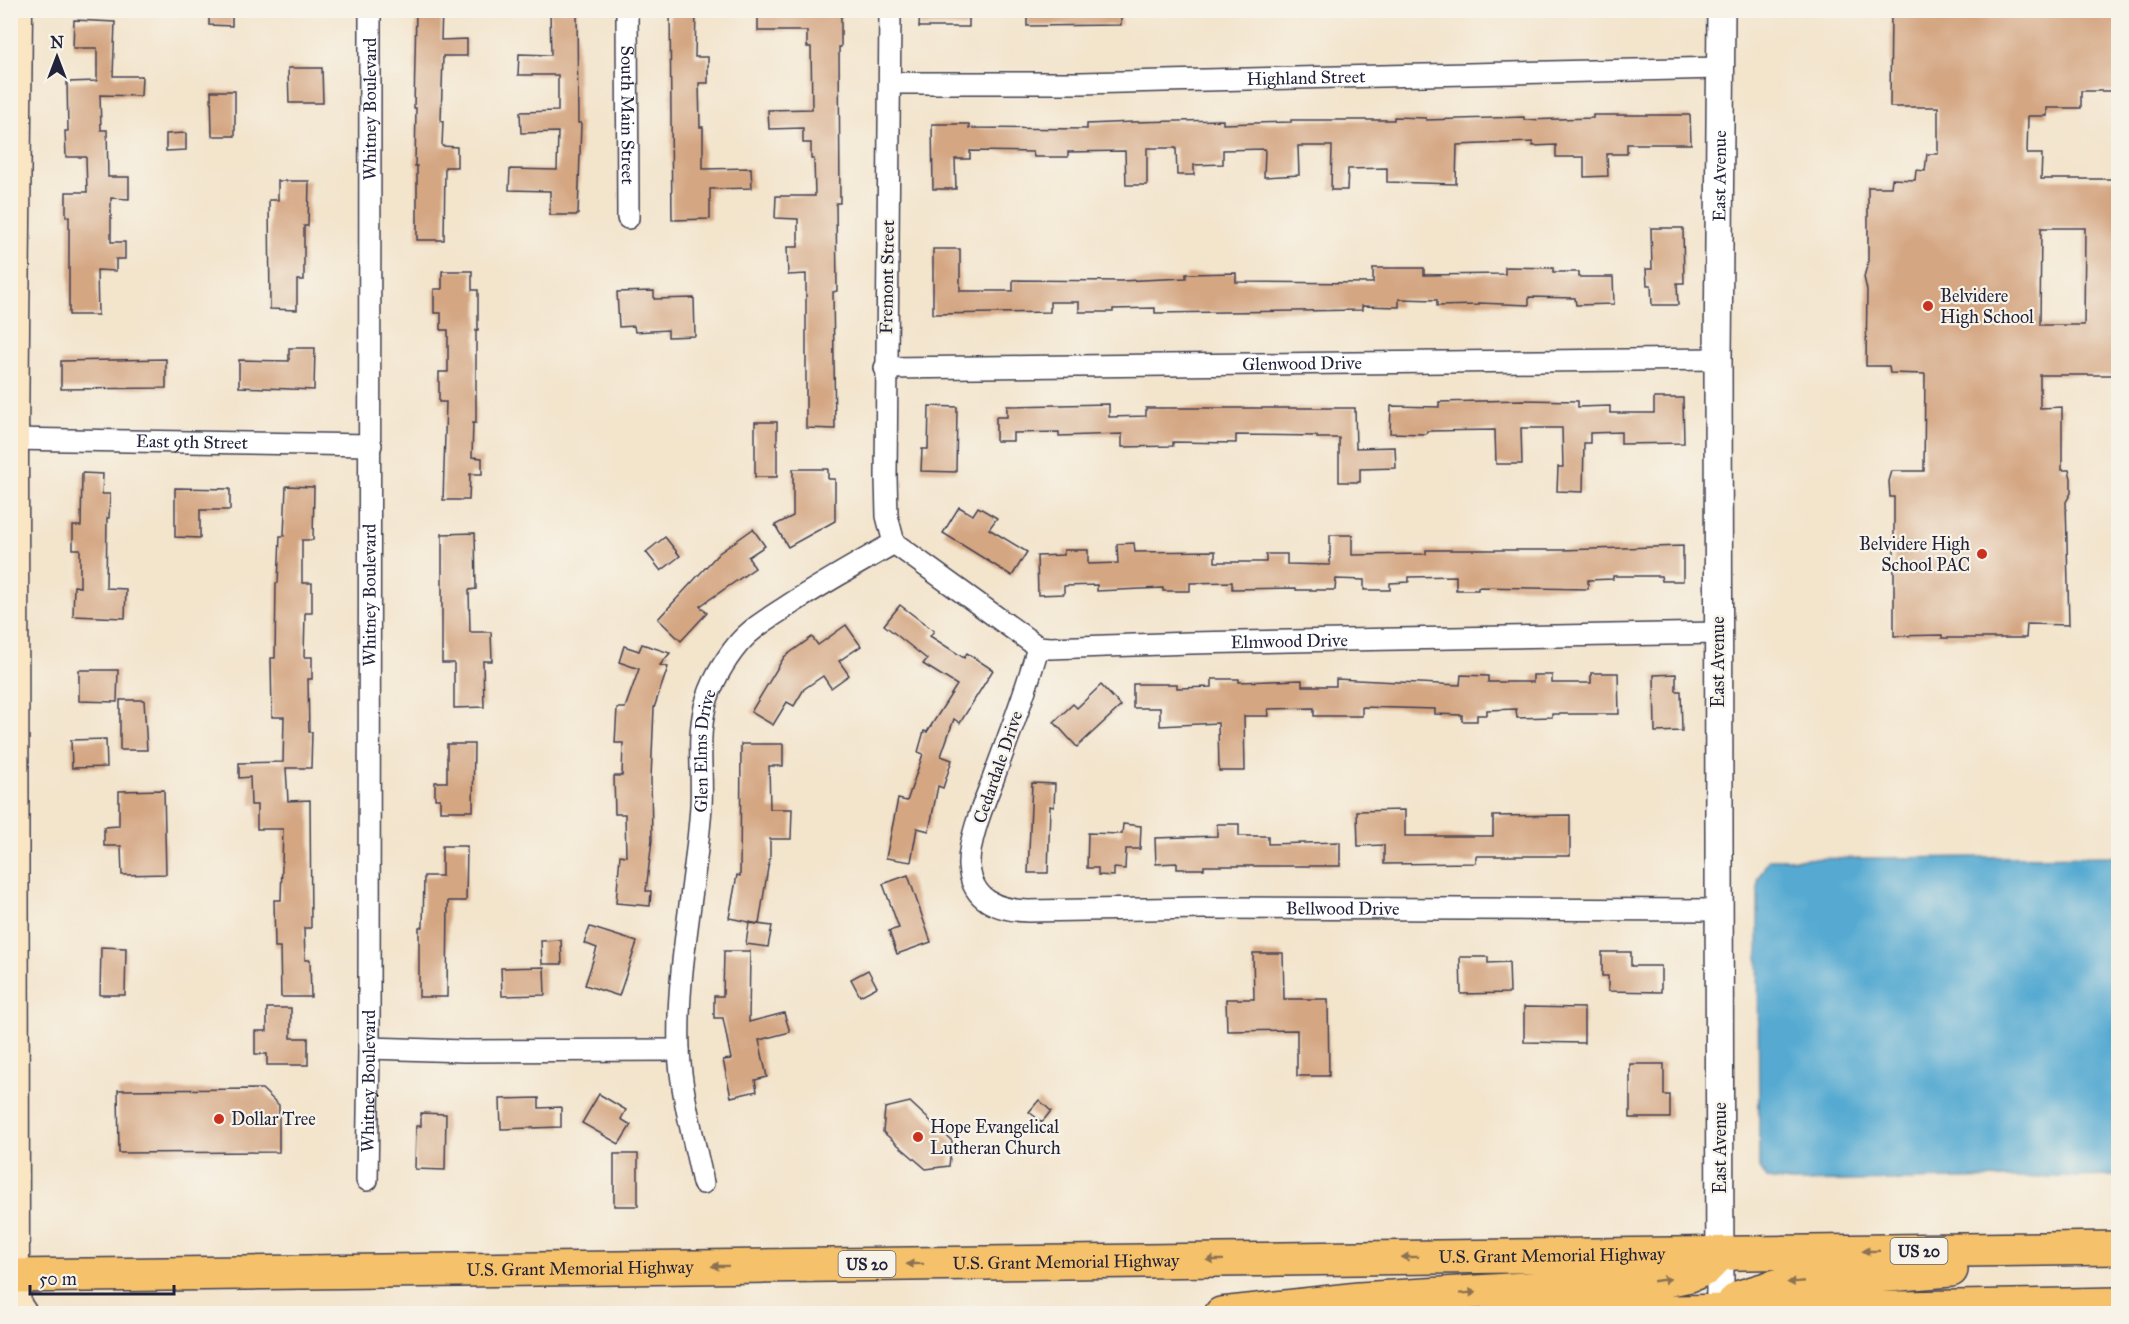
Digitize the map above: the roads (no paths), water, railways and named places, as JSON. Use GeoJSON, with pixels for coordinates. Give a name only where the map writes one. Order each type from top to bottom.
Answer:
{"type":"FeatureCollection","features":[{"type":"Feature","properties":{"kind":"main road"},"geometry":{"type":"LineString","coordinates":[[17,10],[12,439],[12,1277],[16,1305],[22,1314]]}},
{"type":"Feature","properties":{"kind":"main road"},"geometry":{"type":"LineString","coordinates":[[1720,1312],[1740,1297],[1786,1283],[2036,1263],[2082,1248]]}},
{"type":"Feature","properties":{"kind":"main road","name":"U.S. Grant Memorial Highway"},"geometry":{"type":"LineString","coordinates":[[12,1277],[2118,1248]]}},
{"type":"Feature","properties":{"kind":"main road"},"geometry":{"type":"LineString","coordinates":[[1221,1314],[1359,1299],[1661,1281],[1690,1275],[1705,1269],[1720,1253]]}},
{"type":"Feature","properties":{"kind":"main road"},"geometry":{"type":"LineString","coordinates":[[1564,1314],[2118,1304]]}},
{"type":"Feature","properties":{"kind":"street","name":"Whitney Boulevard"},"geometry":{"type":"LineString","coordinates":[[367,1180],[371,445],[370,10]]}},
{"type":"Feature","properties":{"kind":"street","name":"South Main Street"},"geometry":{"type":"LineString","coordinates":[[627,10],[628,218]]}},
{"type":"Feature","properties":{"kind":"street","name":"Fremont Street"},"geometry":{"type":"LineString","coordinates":[[890,10],[885,368],[887,516],[894,543]]}},
{"type":"Feature","properties":{"kind":"street","name":"East Avenue"},"geometry":{"type":"LineString","coordinates":[[1720,1312],[1718,359],[1722,10]]}},
{"type":"Feature","properties":{"kind":"street","name":"Highland Street"},"geometry":{"type":"LineString","coordinates":[[890,83],[1081,83],[1721,68]]}},
{"type":"Feature","properties":{"kind":"street","name":"Glenwood Drive"},"geometry":{"type":"LineString","coordinates":[[885,368],[1718,359]]}},
{"type":"Feature","properties":{"kind":"street","name":"East 9th Street"},"geometry":{"type":"LineString","coordinates":[[12,439],[371,445]]}},
{"type":"Feature","properties":{"kind":"street"},"geometry":{"type":"LineString","coordinates":[[894,543],[1038,647]]}},
{"type":"Feature","properties":{"kind":"street","name":"Glen Elms Drive"},"geometry":{"type":"LineString","coordinates":[[703,1183],[683,1089],[679,1050],[681,982],[701,806],[701,731],[705,706],[713,683],[738,644],[754,628],[894,543]]}},
{"type":"Feature","properties":{"kind":"street","name":"Elmwood Drive"},"geometry":{"type":"LineString","coordinates":[[1038,647],[1718,633]]}},
{"type":"Feature","properties":{"kind":"street","name":"Cedardale Drive"},"geometry":{"type":"LineString","coordinates":[[976,888],[969,868],[970,852],[984,804],[1031,674],[1038,647]]}},
{"type":"Feature","properties":{"kind":"street","name":"Bellwood Drive"},"geometry":{"type":"LineString","coordinates":[[976,888],[980,895],[994,905],[1009,910],[1028,911],[1203,908],[1718,910]]}},
{"type":"Feature","properties":{"kind":"street"},"geometry":{"type":"LineString","coordinates":[[369,1048],[464,1051],[679,1050]]}},
{"type":"Feature","properties":{"kind":"water"},"geometry":{"type":"Polygon","coordinates":[[[2118,856],[2118,1176],[1792,1182],[1766,1179],[1759,1168],[1758,878],[1769,859],[2118,856]]]}},
{"type":"Feature","properties":{"kind":"place","name":"Belvidere High School"},"geometry":{"type":"Point","coordinates":[1928,306]}},
{"type":"Feature","properties":{"kind":"place","name":"Belvidere High School PAC"},"geometry":{"type":"Point","coordinates":[1982,554]}},
{"type":"Feature","properties":{"kind":"place","name":"Dollar Tree"},"geometry":{"type":"Point","coordinates":[219,1119]}},
{"type":"Feature","properties":{"kind":"place","name":"Hope Evangelical Lutheran Church"},"geometry":{"type":"Point","coordinates":[918,1137]}}]}
